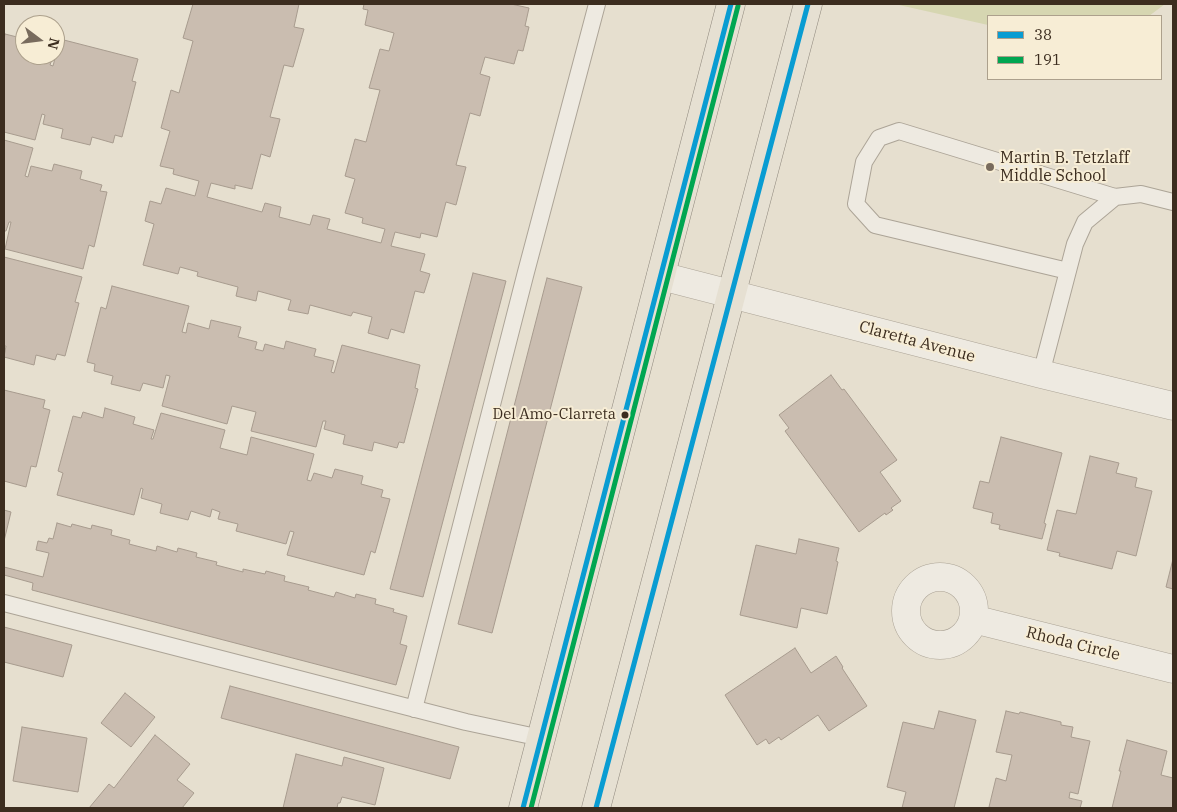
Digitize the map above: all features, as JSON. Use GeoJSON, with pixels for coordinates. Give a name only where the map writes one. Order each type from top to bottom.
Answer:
{"type":"FeatureCollection","features":[{"type":"Feature","properties":{"kind":"main road"},"geometry":{"type":"LineString","coordinates":[[523,808],[731,4]]}},
{"type":"Feature","properties":{"kind":"main road"},"geometry":{"type":"LineString","coordinates":[[596,808],[808,4]]}},
{"type":"Feature","properties":{"kind":"street","name":"Claretta Avenue"},"geometry":{"type":"LineString","coordinates":[[662,276],[1041,374],[1173,406]]}},
{"type":"Feature","properties":{"kind":"street","name":"Rhoda Circle"},"geometry":{"type":"LineString","coordinates":[[972,619],[1173,669]]}},
{"type":"Feature","properties":{"kind":"lane"},"geometry":{"type":"LineString","coordinates":[[414,709],[597,4]]}},
{"type":"Feature","properties":{"kind":"lane"},"geometry":{"type":"LineString","coordinates":[[1068,271],[875,225],[856,204],[864,162],[879,138],[899,131],[1116,197],[1141,194],[1173,202]]}},
{"type":"Feature","properties":{"kind":"lane"},"geometry":{"type":"LineString","coordinates":[[1041,374],[1075,244],[1085,222],[1116,197]]}},
{"type":"Feature","properties":{"kind":"lane"},"geometry":{"type":"LineString","coordinates":[[4,603],[414,709],[541,738]]}},
{"type":"Feature","properties":{"kind":"green space"},"geometry":{"type":"Polygon","coordinates":[[[1165,4],[1150,15],[987,15],[987,25],[899,5],[1165,4]]]}},
{"type":"Feature","properties":{"kind":"building"},"geometry":{"type":"Polygon","coordinates":[[[193,4],[299,4],[294,27],[304,29],[293,67],[284,65],[270,117],[280,119],[270,157],[261,154],[252,189],[235,185],[235,189],[211,183],[207,197],[262,212],[265,203],[281,207],[279,217],[310,225],[313,215],[330,219],[327,229],[381,243],[385,229],[362,223],[363,218],[345,213],[355,179],[345,176],[355,139],[366,142],[380,90],[369,88],[380,49],[389,51],[394,33],[365,25],[368,10],[363,9],[364,4],[511,4],[529,8],[525,26],[529,27],[523,51],[518,50],[514,64],[485,57],[480,74],[490,77],[480,116],[470,113],[456,165],[466,167],[456,205],[446,202],[437,237],[421,233],[420,238],[395,232],[391,246],[425,254],[420,271],[430,274],[424,293],[415,291],[404,333],[391,329],[388,339],[368,333],[372,317],[353,312],[351,316],[310,305],[308,314],[288,310],[291,300],[258,291],[256,301],[236,296],[238,287],[197,276],[198,272],[180,267],[178,274],[143,265],[154,224],[145,221],[150,201],[161,204],[166,188],[195,196],[199,181],[173,174],[174,169],[160,166],[170,131],[161,128],[171,90],[179,93],[193,41],[183,38],[193,4]]]}},
{"type":"Feature","properties":{"kind":"building"},"geometry":{"type":"Polygon","coordinates":[[[5,34],[15,36],[15,65],[65,65],[65,40],[138,59],[132,81],[136,82],[122,137],[115,135],[113,143],[92,137],[90,145],[61,138],[63,129],[43,124],[45,115],[42,114],[35,140],[4,132],[5,34]]]}},
{"type":"Feature","properties":{"kind":"building"},"geometry":{"type":"Polygon","coordinates":[[[4,140],[33,148],[25,176],[28,177],[31,166],[52,171],[54,164],[82,171],[80,179],[102,185],[100,191],[107,192],[94,247],[89,245],[83,269],[5,249],[11,222],[9,222],[6,231],[4,231],[4,140]]]}},
{"type":"Feature","properties":{"kind":"building"},"geometry":{"type":"Polygon","coordinates":[[[4,257],[82,277],[75,302],[79,303],[65,356],[57,354],[55,360],[36,355],[34,365],[4,357],[6,346],[4,346],[4,257]]]}},
{"type":"Feature","properties":{"kind":"building"},"geometry":{"type":"Polygon","coordinates":[[[473,273],[506,281],[423,597],[390,589],[473,273]]]}},
{"type":"Feature","properties":{"kind":"building"},"geometry":{"type":"Polygon","coordinates":[[[547,278],[582,287],[492,633],[458,624],[547,278]]]}},
{"type":"Feature","properties":{"kind":"building"},"geometry":{"type":"Polygon","coordinates":[[[112,286],[189,306],[182,332],[186,333],[188,323],[209,329],[211,320],[241,327],[238,337],[257,342],[255,349],[263,351],[265,344],[284,349],[286,341],[316,349],[314,356],[334,361],[331,372],[334,373],[342,345],[420,365],[415,388],[418,389],[404,443],[399,442],[397,448],[374,442],[372,451],[343,444],[345,435],[324,429],[326,421],[323,421],[316,447],[251,431],[256,412],[232,406],[227,424],[162,406],[170,376],[166,375],[163,388],[143,383],[140,391],[111,384],[113,376],[94,371],[95,364],[87,362],[101,307],[106,309],[112,286]]]}},
{"type":"Feature","properties":{"kind":"building"},"geometry":{"type":"Polygon","coordinates":[[[831,375],[842,390],[844,389],[897,460],[880,472],[901,501],[891,508],[893,510],[886,515],[885,513],[859,532],[785,431],[789,428],[779,415],[831,375]]]}},
{"type":"Feature","properties":{"kind":"building"},"geometry":{"type":"Polygon","coordinates":[[[4,390],[45,400],[43,408],[50,410],[36,467],[31,466],[26,487],[4,481],[4,390]]]}},
{"type":"Feature","properties":{"kind":"building"},"geometry":{"type":"Polygon","coordinates":[[[105,408],[135,417],[133,424],[154,430],[151,439],[153,439],[161,413],[225,430],[220,448],[247,455],[251,437],[314,454],[307,480],[311,481],[314,473],[332,478],[335,469],[363,476],[361,484],[383,490],[381,497],[390,499],[375,553],[371,551],[364,575],[287,555],[294,532],[290,531],[286,544],[236,531],[238,524],[218,519],[220,512],[212,509],[210,517],[191,511],[188,520],[160,513],[162,504],[141,498],[143,489],[141,488],[134,515],[57,495],[63,473],[58,471],[73,416],[81,418],[83,412],[103,418],[105,408]]]}},
{"type":"Feature","properties":{"kind":"building"},"geometry":{"type":"Polygon","coordinates":[[[1001,437],[1062,453],[1044,523],[1046,524],[1042,539],[999,529],[1000,525],[991,523],[993,513],[973,508],[980,481],[989,483],[1001,437]]]}},
{"type":"Feature","properties":{"kind":"building"},"geometry":{"type":"Polygon","coordinates":[[[1090,456],[1119,463],[1116,473],[1137,478],[1135,487],[1152,491],[1136,556],[1117,551],[1112,569],[1059,556],[1060,553],[1047,550],[1057,510],[1076,514],[1090,456]]]}},
{"type":"Feature","properties":{"kind":"building"},"geometry":{"type":"Polygon","coordinates":[[[4,510],[11,512],[4,541],[4,510]]]}},
{"type":"Feature","properties":{"kind":"building"},"geometry":{"type":"Polygon","coordinates":[[[57,523],[71,527],[72,524],[91,529],[92,525],[112,530],[111,535],[130,540],[129,544],[156,551],[157,546],[177,552],[178,548],[197,553],[196,557],[217,562],[216,565],[243,572],[243,569],[265,574],[266,571],[285,576],[284,581],[309,587],[308,590],[334,597],[336,592],[355,598],[356,594],[376,599],[375,604],[394,609],[393,612],[407,616],[400,644],[407,646],[396,685],[32,590],[33,583],[4,575],[4,567],[43,577],[49,553],[36,550],[38,541],[47,543],[49,538],[53,539],[57,523]]]}},
{"type":"Feature","properties":{"kind":"building"},"geometry":{"type":"Polygon","coordinates":[[[799,539],[839,548],[836,561],[838,562],[827,614],[801,608],[797,628],[740,615],[756,545],[796,554],[799,539]]]}},
{"type":"Feature","properties":{"kind":"building"},"geometry":{"type":"Polygon","coordinates":[[[1173,559],[1173,589],[1166,587],[1173,559]]]}},
{"type":"Feature","properties":{"kind":"building"},"geometry":{"type":"Polygon","coordinates":[[[4,627],[72,645],[63,677],[4,662],[4,627]]]}},
{"type":"Feature","properties":{"kind":"building"},"geometry":{"type":"Polygon","coordinates":[[[795,648],[811,673],[836,656],[867,706],[829,731],[818,715],[781,740],[779,737],[769,744],[766,739],[757,745],[725,695],[795,648]]]}},
{"type":"Feature","properties":{"kind":"building"},"geometry":{"type":"Polygon","coordinates":[[[230,686],[459,747],[450,779],[221,718],[230,686]]]}},
{"type":"Feature","properties":{"kind":"building"},"geometry":{"type":"Polygon","coordinates":[[[125,693],[155,717],[131,747],[101,723],[125,693]]]}},
{"type":"Feature","properties":{"kind":"building"},"geometry":{"type":"Polygon","coordinates":[[[939,711],[976,720],[954,808],[902,808],[906,792],[887,787],[903,722],[934,729],[939,711]]]}},
{"type":"Feature","properties":{"kind":"building"},"geometry":{"type":"Polygon","coordinates":[[[1006,711],[1019,714],[1020,712],[1061,722],[1061,725],[1073,727],[1071,737],[1090,741],[1078,794],[1070,792],[1069,798],[1082,801],[1080,808],[989,807],[996,778],[1006,781],[1012,755],[996,752],[1006,711]]]}},
{"type":"Feature","properties":{"kind":"building"},"geometry":{"type":"Polygon","coordinates":[[[22,727],[87,738],[78,792],[13,781],[22,727]]]}},
{"type":"Feature","properties":{"kind":"building"},"geometry":{"type":"Polygon","coordinates":[[[155,735],[190,764],[177,780],[194,793],[182,808],[89,808],[109,784],[114,788],[155,735]]]}},
{"type":"Feature","properties":{"kind":"building"},"geometry":{"type":"Polygon","coordinates":[[[1127,740],[1167,751],[1161,775],[1173,778],[1173,808],[1112,808],[1127,740]]]}},
{"type":"Feature","properties":{"kind":"building"},"geometry":{"type":"Polygon","coordinates":[[[296,754],[342,766],[344,757],[384,768],[375,805],[342,797],[337,808],[283,808],[296,754]]]}},
{"type":"Feature","properties":{"kind":"transit line","name":"38"},"geometry":{"type":"LineString","coordinates":[[523,808],[731,4]]}},
{"type":"Feature","properties":{"kind":"transit line","name":"38"},"geometry":{"type":"LineString","coordinates":[[596,808],[808,4]]}},
{"type":"Feature","properties":{"kind":"transit line","name":"191"},"geometry":{"type":"LineString","coordinates":[[531,808],[738,6]]}},
{"type":"Feature","properties":{"kind":"place","name":"Martin B. Tetzlaff Middle School"},"geometry":{"type":"Point","coordinates":[990,167]}},
{"type":"Feature","properties":{"kind":"place","name":"Del Amo-Clarreta"},"geometry":{"type":"Point","coordinates":[625,415]}}]}
